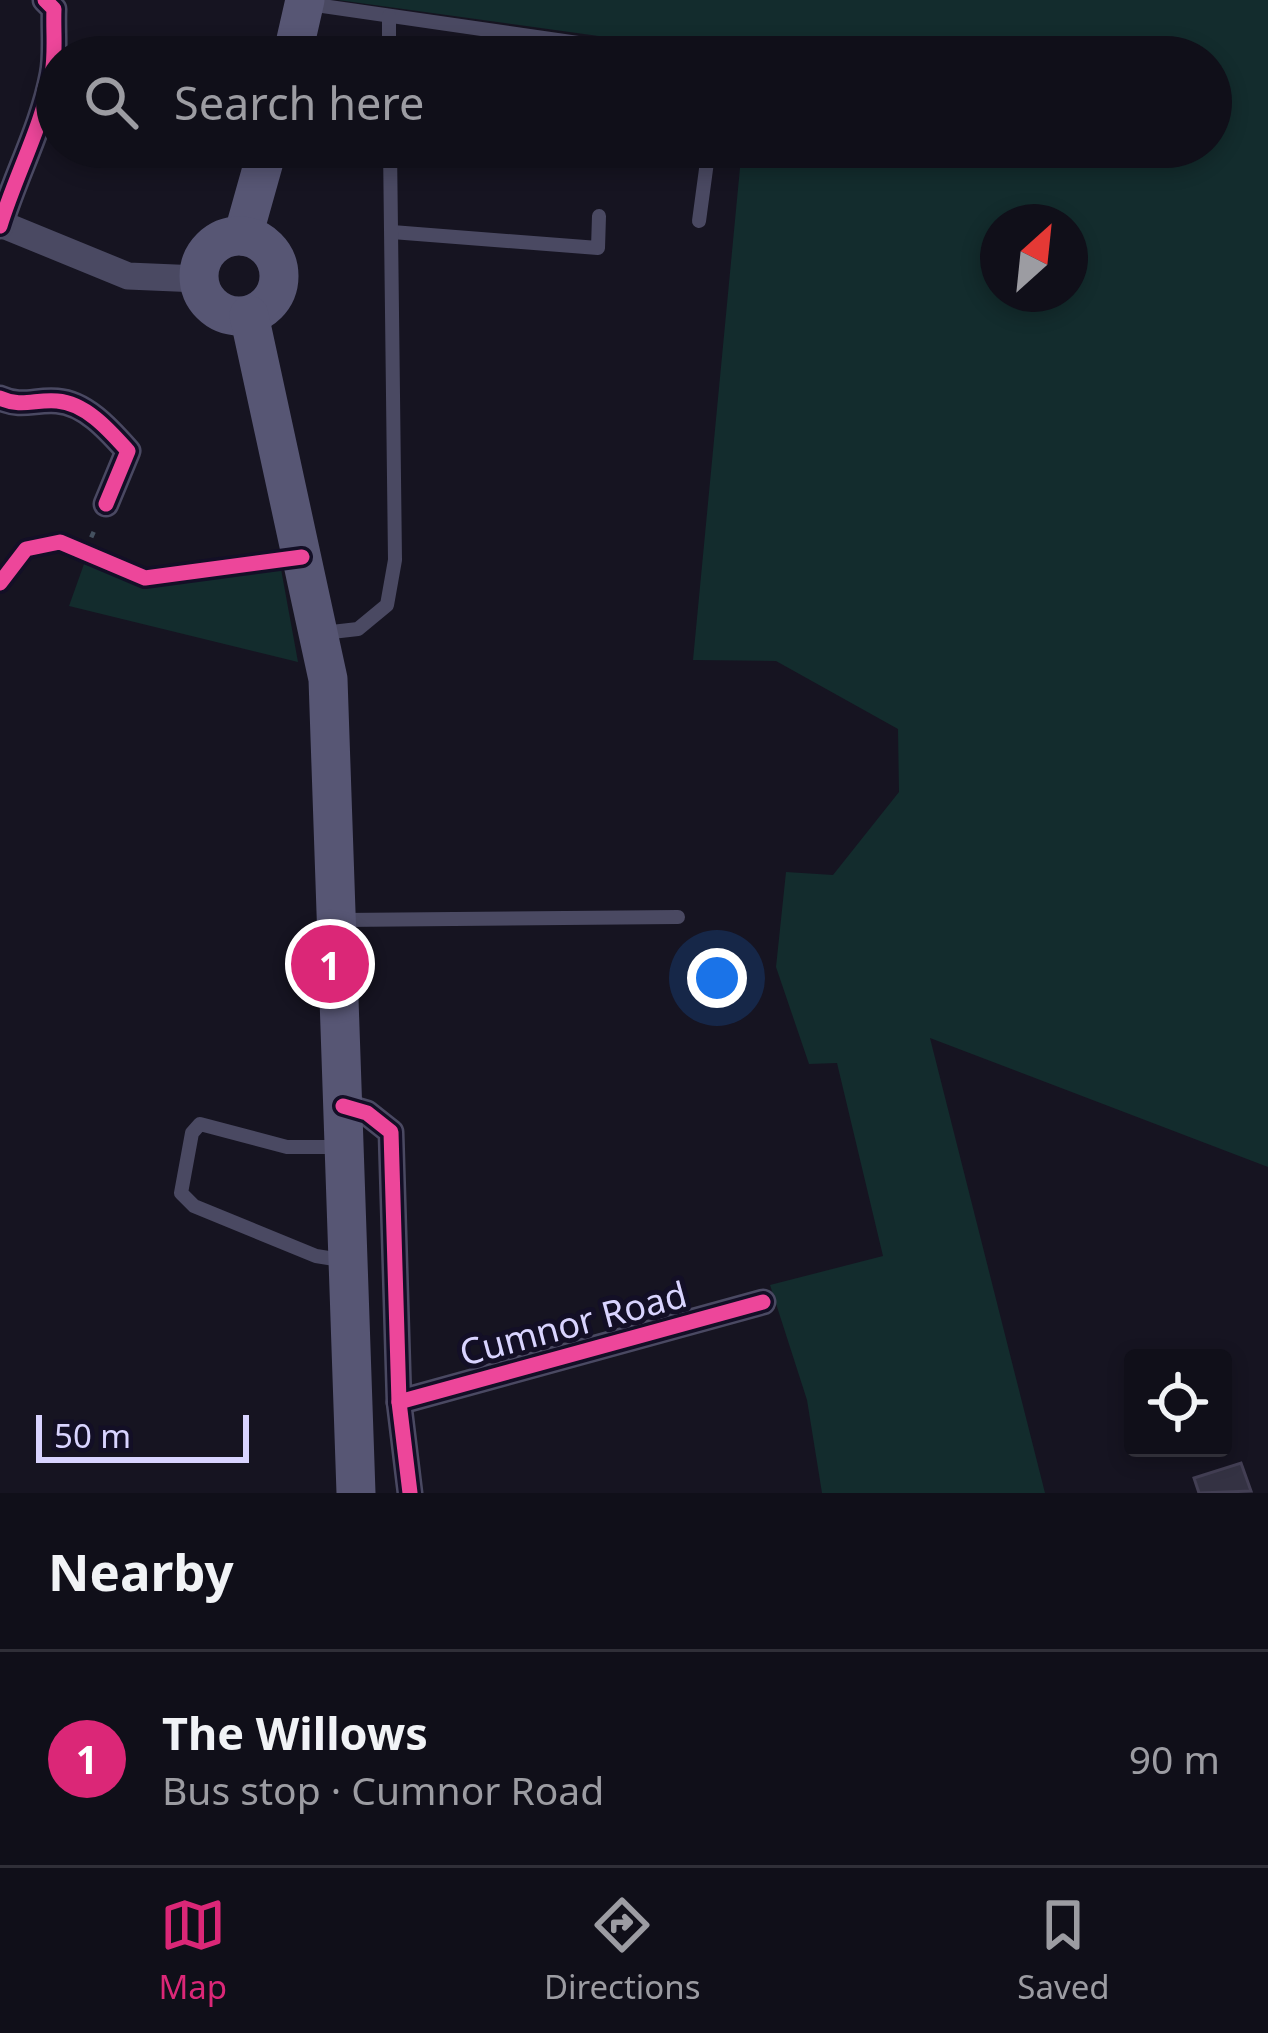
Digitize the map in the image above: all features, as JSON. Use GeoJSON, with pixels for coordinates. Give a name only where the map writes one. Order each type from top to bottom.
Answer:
{"type":"FeatureCollection","features":[{"type":"Feature","properties":{"kind":"main road"},"geometry":{"type":"LineString","coordinates":[[297,36],[305,2]]}},
{"type":"Feature","properties":{"kind":"main road"},"geometry":{"type":"LineString","coordinates":[[242,236],[262,168]]}},
{"type":"Feature","properties":{"kind":"main road"},"geometry":{"type":"LineString","coordinates":[[242,236],[267,248],[279,276],[270,302],[249,315],[235,316],[211,304],[200,279],[201,265],[217,243],[242,236]]}},
{"type":"Feature","properties":{"kind":"main road"},"geometry":{"type":"LineString","coordinates":[[249,315],[328,679],[356,1493]]}},
{"type":"Feature","properties":{"kind":"street"},"geometry":{"type":"LineString","coordinates":[[45,0],[54,8],[54,36]]}},
{"type":"Feature","properties":{"kind":"street"},"geometry":{"type":"LineString","coordinates":[[36,134],[14,179],[0,225],[128,276],[200,279]]}},
{"type":"Feature","properties":{"kind":"street"},"geometry":{"type":"LineString","coordinates":[[0,398],[17,406],[60,400],[102,422],[128,451],[106,504]]}},
{"type":"Feature","properties":{"kind":"street"},"geometry":{"type":"LineString","coordinates":[[343,1106],[368,1113],[391,1132],[400,1402],[410,1493]]}},
{"type":"Feature","properties":{"kind":"street","name":"Cumnor Road"},"geometry":{"type":"LineString","coordinates":[[400,1402],[763,1302]]}},
{"type":"Feature","properties":{"kind":"lane"},"geometry":{"type":"LineString","coordinates":[[305,2],[503,36]]}},
{"type":"Feature","properties":{"kind":"lane"},"geometry":{"type":"LineString","coordinates":[[388,16],[388,36]]}},
{"type":"Feature","properties":{"kind":"lane"},"geometry":{"type":"LineString","coordinates":[[318,634],[358,628],[387,605],[395,560],[391,168]]}},
{"type":"Feature","properties":{"kind":"lane"},"geometry":{"type":"LineString","coordinates":[[700,221],[706,168]]}},
{"type":"Feature","properties":{"kind":"lane"},"geometry":{"type":"LineString","coordinates":[[392,232],[598,248],[599,216]]}},
{"type":"Feature","properties":{"kind":"lane"},"geometry":{"type":"LineString","coordinates":[[337,920],[678,917]]}},
{"type":"Feature","properties":{"kind":"lane"},"geometry":{"type":"LineString","coordinates":[[344,1148],[287,1147],[200,1124],[193,1133],[181,1192],[194,1206],[316,1256],[347,1262]]}},
{"type":"Feature","properties":{"kind":"path"},"geometry":{"type":"LineString","coordinates":[[73,547],[105,560]]}},
{"type":"Feature","properties":{"kind":"green space"},"geometry":{"type":"Polygon","coordinates":[[[338,0],[1268,0],[1268,1167],[930,1038],[1045,1493],[822,1493],[807,1400],[770,1285],[883,1256],[837,1063],[809,1064],[776,967],[786,872],[833,875],[899,792],[898,729],[776,661],[693,660],[740,168],[1232,168],[1232,36],[598,36],[338,0]]]}},
{"type":"Feature","properties":{"kind":"green space"},"geometry":{"type":"Polygon","coordinates":[[[84,564],[134,581],[281,569],[298,662],[69,606],[84,564]]]}},
{"type":"Feature","properties":{"kind":"building"},"geometry":{"type":"Polygon","coordinates":[[[1241,1463],[1251,1491],[1199,1493],[1194,1478],[1241,1463]]]}},
{"type":"Feature","properties":{"kind":"cycle path"},"geometry":{"type":"LineString","coordinates":[[45,0],[54,9],[54,36]]}},
{"type":"Feature","properties":{"kind":"cycle path"},"geometry":{"type":"LineString","coordinates":[[0,226],[36,129]]}},
{"type":"Feature","properties":{"kind":"cycle path"},"geometry":{"type":"LineString","coordinates":[[0,398],[68,403],[87,412],[113,435],[128,451],[106,504]]}},
{"type":"Feature","properties":{"kind":"cycle path"},"geometry":{"type":"LineString","coordinates":[[0,583],[26,549],[60,542],[145,578],[302,557]]}},
{"type":"Feature","properties":{"kind":"cycle path"},"geometry":{"type":"LineString","coordinates":[[343,1106],[367,1113],[391,1132],[399,1402],[410,1493]]}},
{"type":"Feature","properties":{"kind":"cycle path"},"geometry":{"type":"LineString","coordinates":[[399,1402],[763,1302]]}},
{"type":"Feature","properties":{"kind":"place","name":"The Willows"},"geometry":{"type":"Point","coordinates":[330,964]}}]}
